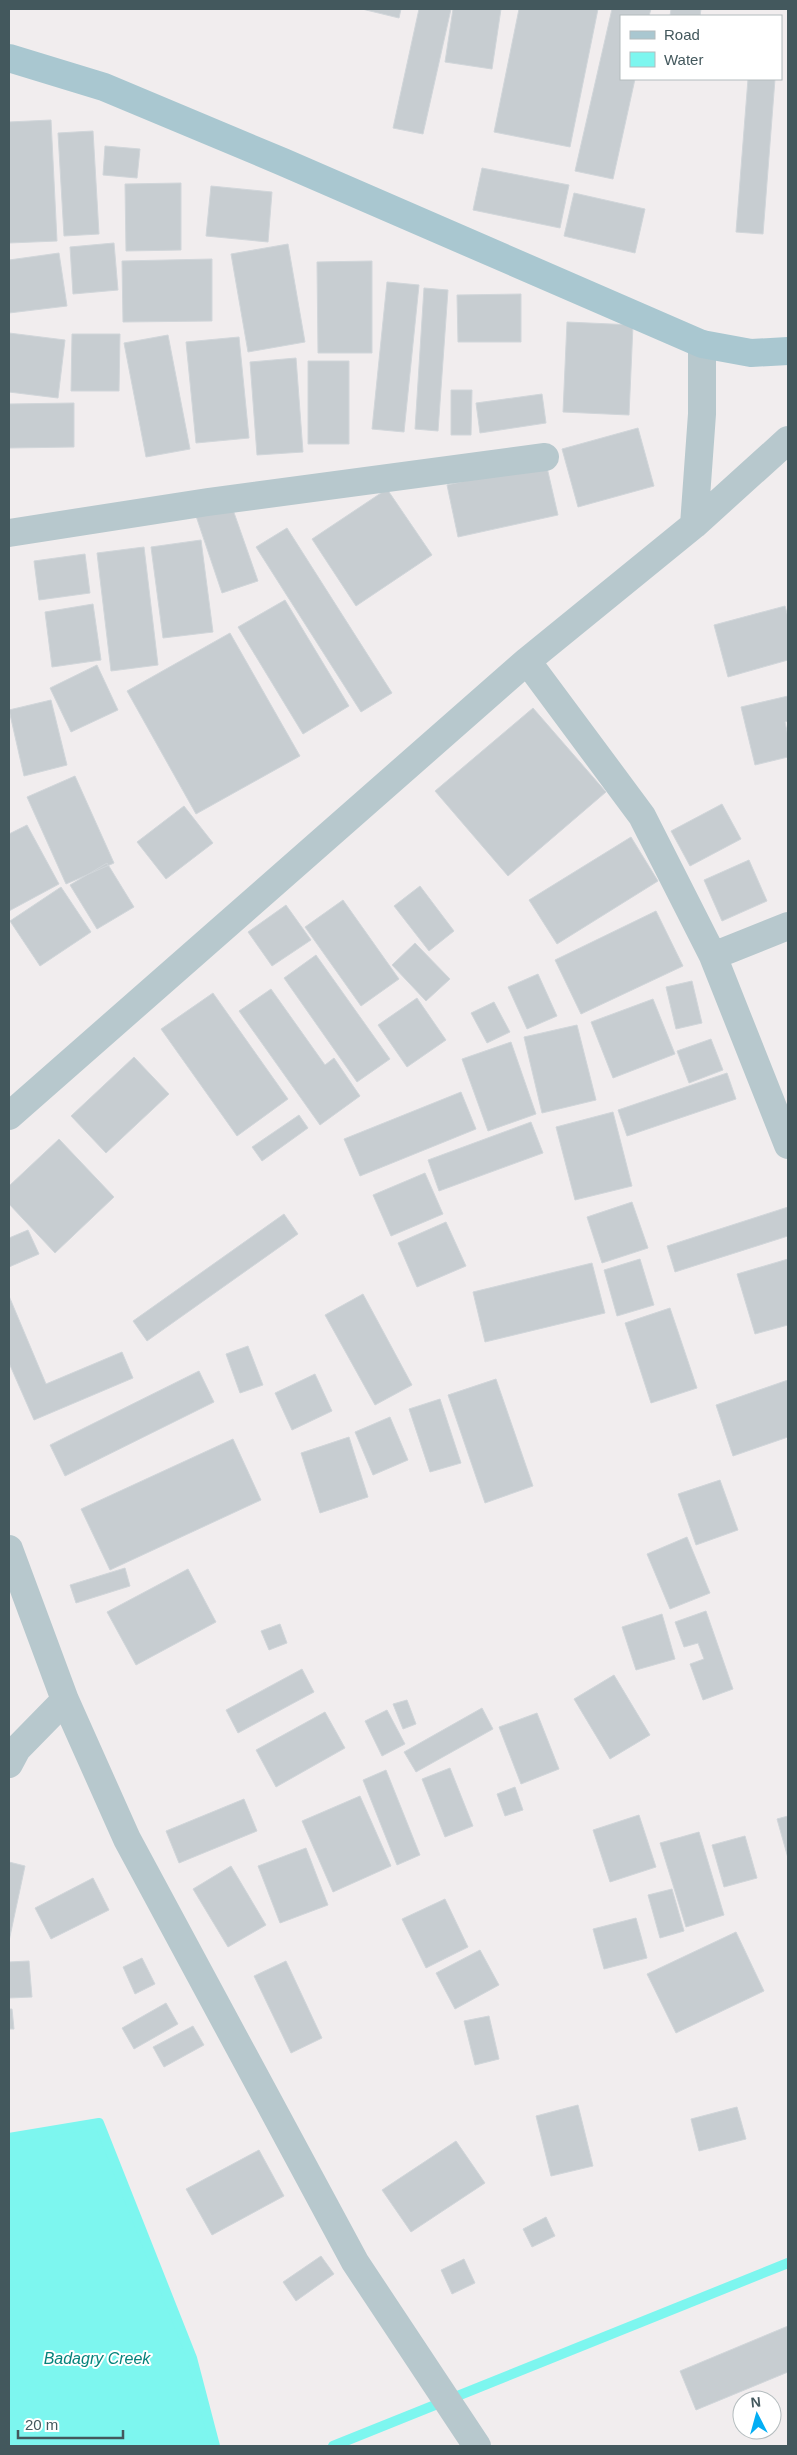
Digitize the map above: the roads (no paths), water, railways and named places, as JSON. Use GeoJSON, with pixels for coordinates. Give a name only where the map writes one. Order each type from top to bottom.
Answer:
{"type":"FeatureCollection","features":[{"type":"Feature","properties":{"kind":"main road"},"geometry":{"type":"LineString","coordinates":[[9,58],[104,87],[283,162],[702,344],[751,353],[788,351]]}},
{"type":"Feature","properties":{"kind":"street"},"geometry":{"type":"LineString","coordinates":[[694,525],[702,414],[702,344]]}},
{"type":"Feature","properties":{"kind":"street"},"geometry":{"type":"LineString","coordinates":[[9,1116],[527,661],[694,525],[788,440]]}},
{"type":"Feature","properties":{"kind":"street"},"geometry":{"type":"LineString","coordinates":[[9,533],[208,502],[545,458]]}},
{"type":"Feature","properties":{"kind":"street"},"geometry":{"type":"LineString","coordinates":[[527,661],[642,816],[712,956],[788,1145]]}},
{"type":"Feature","properties":{"kind":"street"},"geometry":{"type":"LineString","coordinates":[[712,956],[788,926]]}},
{"type":"Feature","properties":{"kind":"street"},"geometry":{"type":"LineString","coordinates":[[9,1549],[65,1700],[127,1838],[346,2244],[470,2436]]}},
{"type":"Feature","properties":{"kind":"street"},"geometry":{"type":"LineString","coordinates":[[11,1755],[65,1700]]}},
{"type":"Feature","properties":{"kind":"water","name":"Badagry Creek"},"geometry":{"type":"Polygon","coordinates":[[[99,2123],[192,2358],[215,2446],[9,2446],[9,2138],[99,2123]]]}},
{"type":"Feature","properties":{"kind":"waterway"},"geometry":{"type":"LineString","coordinates":[[9,2138],[99,2123],[192,2358],[215,2446]]}},
{"type":"Feature","properties":{"kind":"waterway"},"geometry":{"type":"LineString","coordinates":[[333,2446],[788,2263]]}}]}
